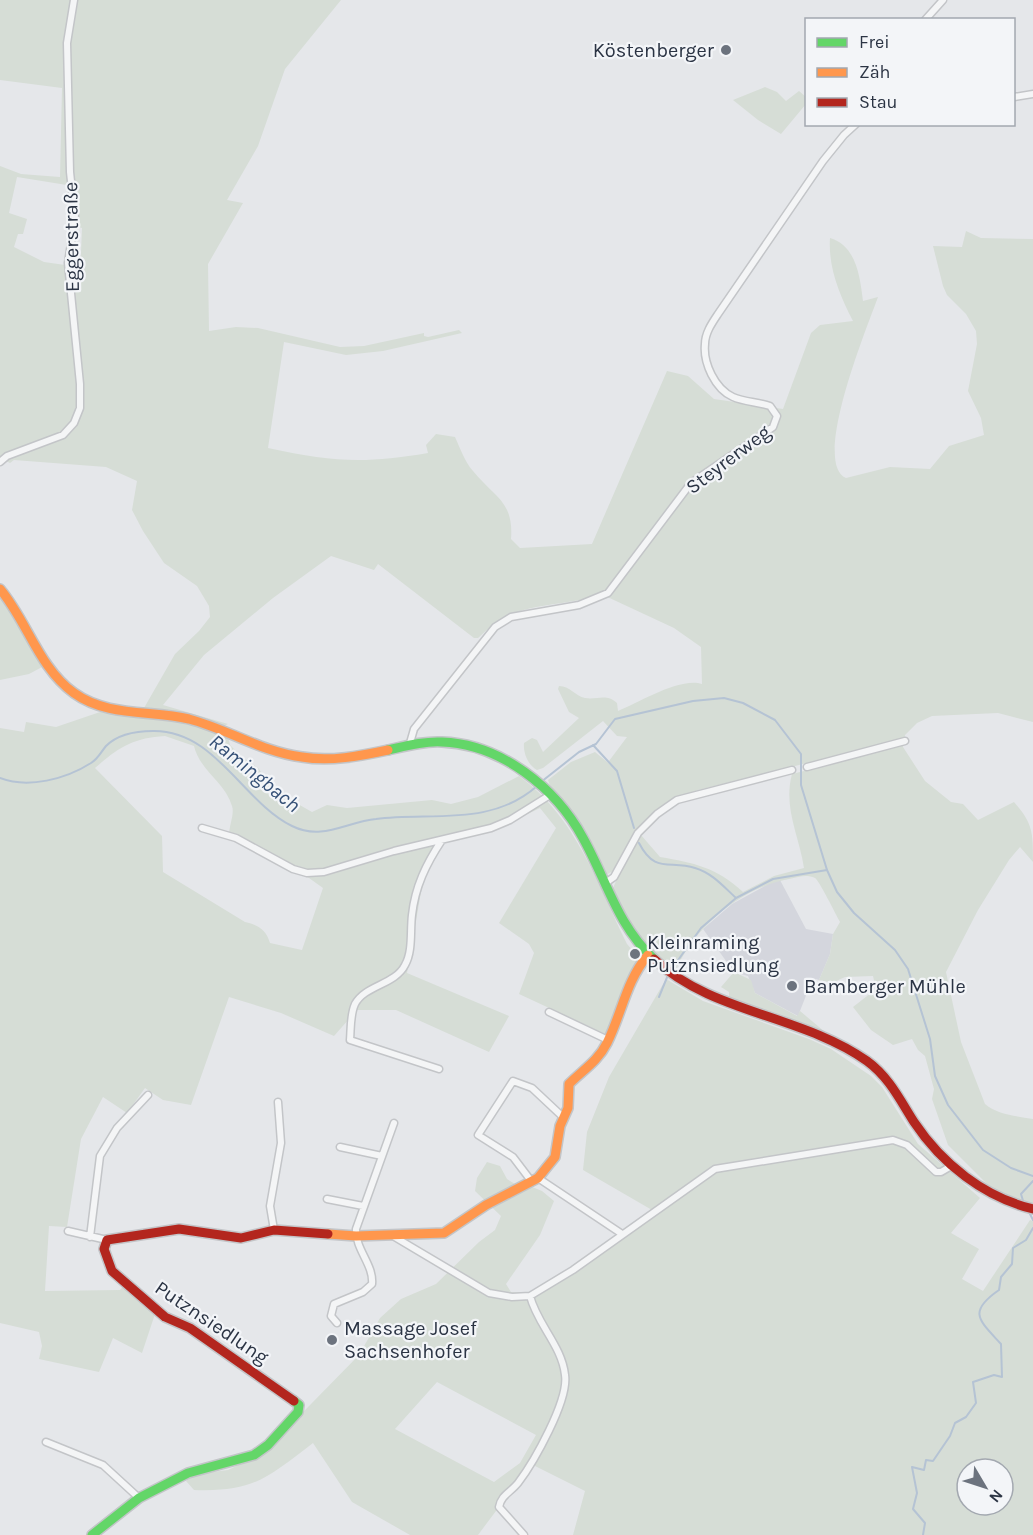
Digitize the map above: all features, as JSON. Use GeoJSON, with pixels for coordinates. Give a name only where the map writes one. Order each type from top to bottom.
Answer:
{"type":"FeatureCollection","features":[{"type":"Feature","properties":{"kind":"main road"},"geometry":{"type":"LineString","coordinates":[[0,589],[15,606],[56,676],[72,692],[92,704],[112,710],[188,718],[219,728],[272,751],[303,758],[348,757],[410,743],[440,741],[472,747],[500,758],[549,793],[575,823],[624,926],[648,955],[669,973],[720,999],[820,1034],[857,1055],[887,1079],[921,1132],[953,1164],[987,1193],[1019,1207],[1033,1209]]}},
{"type":"Feature","properties":{"kind":"main road"},"geometry":{"type":"LineString","coordinates":[[107,1240],[179,1229],[242,1238],[274,1230],[356,1236],[444,1233],[486,1205],[535,1180],[555,1157],[568,1108],[569,1084],[599,1057],[629,986],[639,966],[648,955]]}},
{"type":"Feature","properties":{"kind":"main road","name":"Putznsiedlung"},"geometry":{"type":"LineString","coordinates":[[107,1240],[104,1249],[112,1271],[165,1317],[190,1328],[299,1405],[298,1412],[268,1445],[254,1455],[188,1473],[139,1498]]}},
{"type":"Feature","properties":{"kind":"main road"},"geometry":{"type":"LineString","coordinates":[[93,1535],[139,1498]]}},
{"type":"Feature","properties":{"kind":"street","name":"Eggerstraße"},"geometry":{"type":"LineString","coordinates":[[0,462],[8,456],[63,435],[74,423],[80,408],[80,384],[68,263],[75,218],[70,178],[66,43],[74,0]]}},
{"type":"Feature","properties":{"kind":"street"},"geometry":{"type":"LineString","coordinates":[[927,18],[942,0]]}},
{"type":"Feature","properties":{"kind":"street"},"geometry":{"type":"LineString","coordinates":[[1015,97],[1033,94]]}},
{"type":"Feature","properties":{"kind":"street","name":"Steyrerweg"},"geometry":{"type":"LineString","coordinates":[[410,743],[414,729],[495,627],[511,617],[579,605],[608,593],[691,483],[773,427],[777,416],[770,406],[732,396],[720,386],[708,366],[704,345],[706,336],[718,314],[823,160],[843,135],[854,126]]}},
{"type":"Feature","properties":{"kind":"street"},"geometry":{"type":"LineString","coordinates":[[807,767],[905,741]]}},
{"type":"Feature","properties":{"kind":"street"},"geometry":{"type":"LineString","coordinates":[[603,884],[614,877],[638,833],[657,814],[677,800],[792,770]]}},
{"type":"Feature","properties":{"kind":"street"},"geometry":{"type":"LineString","coordinates":[[202,828],[236,837],[293,869],[307,873],[324,872],[491,828],[510,820],[549,793]]}},
{"type":"Feature","properties":{"kind":"street"},"geometry":{"type":"LineString","coordinates":[[439,1069],[350,1040],[355,1003],[362,995],[396,976],[404,968],[409,957],[412,913],[418,883],[442,840]]}},
{"type":"Feature","properties":{"kind":"street"},"geometry":{"type":"LineString","coordinates":[[549,1012],[608,1040]]}},
{"type":"Feature","properties":{"kind":"street"},"geometry":{"type":"LineString","coordinates":[[564,1118],[531,1088],[513,1082],[478,1135],[513,1157],[535,1180],[622,1234]]}},
{"type":"Feature","properties":{"kind":"street"},"geometry":{"type":"LineString","coordinates":[[90,1237],[100,1156],[117,1128],[148,1095]]}},
{"type":"Feature","properties":{"kind":"street"},"geometry":{"type":"LineString","coordinates":[[274,1230],[270,1206],[281,1143],[278,1102]]}},
{"type":"Feature","properties":{"kind":"street"},"geometry":{"type":"LineString","coordinates":[[337,1323],[331,1316],[334,1304],[363,1292],[372,1284],[372,1276],[359,1250],[356,1236],[363,1206],[394,1123]]}},
{"type":"Feature","properties":{"kind":"street"},"geometry":{"type":"LineString","coordinates":[[390,1234],[489,1293],[512,1297],[530,1296],[573,1270],[715,1169],[731,1164],[893,1140],[907,1144],[936,1172],[941,1172],[953,1164]]}},
{"type":"Feature","properties":{"kind":"street"},"geometry":{"type":"LineString","coordinates":[[340,1147],[382,1156]]}},
{"type":"Feature","properties":{"kind":"street"},"geometry":{"type":"LineString","coordinates":[[327,1199],[363,1206]]}},
{"type":"Feature","properties":{"kind":"street"},"geometry":{"type":"LineString","coordinates":[[68,1231],[107,1240]]}},
{"type":"Feature","properties":{"kind":"street"},"geometry":{"type":"LineString","coordinates":[[524,1535],[499,1507],[500,1499],[525,1473],[561,1399],[566,1378],[564,1364],[533,1308],[530,1296]]}},
{"type":"Feature","properties":{"kind":"street"},"geometry":{"type":"LineString","coordinates":[[46,1442],[103,1465],[139,1498]]}},
{"type":"Feature","properties":{"kind":"shaded area"},"geometry":{"type":"Polygon","coordinates":[[[0,0],[341,0],[285,69],[258,146],[227,200],[243,203],[208,264],[209,331],[236,327],[258,328],[340,347],[364,346],[424,333],[424,336],[428,337],[459,330],[462,333],[383,351],[346,355],[284,342],[268,448],[330,459],[385,459],[428,453],[426,445],[436,434],[455,437],[470,467],[506,508],[511,526],[511,539],[520,548],[592,544],[667,371],[688,376],[714,399],[783,409],[811,333],[820,325],[853,321],[836,281],[831,260],[830,238],[839,242],[852,255],[863,301],[878,297],[845,392],[835,447],[837,467],[846,478],[890,467],[930,469],[949,446],[984,435],[981,418],[968,391],[977,344],[976,331],[966,314],[947,295],[933,246],[962,247],[966,231],[981,238],[1033,239],[1033,722],[998,713],[932,716],[917,723],[905,735],[903,747],[925,781],[951,802],[963,804],[978,820],[1014,802],[1025,816],[1031,829],[1033,862],[1020,847],[1009,860],[978,910],[946,972],[961,1042],[985,1104],[1001,1113],[1033,1119],[1033,1204],[1003,1195],[986,1183],[948,1145],[932,1099],[934,1089],[925,1056],[918,1050],[912,1039],[893,1045],[871,1030],[853,1007],[876,989],[873,976],[845,977],[832,983],[819,980],[830,954],[833,934],[840,922],[815,878],[802,876],[771,884],[737,901],[707,925],[683,955],[675,972],[637,938],[624,918],[613,888],[628,854],[641,835],[660,857],[704,867],[723,877],[743,892],[774,876],[804,868],[789,798],[792,774],[808,770],[807,763],[698,790],[669,802],[638,829],[615,870],[604,876],[552,791],[548,780],[571,762],[595,752],[612,766],[609,761],[627,737],[617,736],[603,721],[543,768],[537,770],[527,758],[524,743],[532,738],[537,740],[543,752],[579,718],[569,712],[558,689],[559,686],[585,698],[609,698],[617,703],[618,711],[672,687],[693,683],[702,684],[701,647],[674,628],[601,594],[512,614],[494,624],[478,638],[474,638],[378,564],[374,570],[331,556],[273,598],[204,655],[163,705],[228,724],[224,726],[167,711],[144,708],[175,654],[210,617],[209,606],[197,586],[164,563],[143,531],[132,510],[137,481],[106,467],[14,460],[10,463],[0,458],[0,166],[21,174],[60,177],[62,88],[0,80],[0,0]],[[17,177],[9,213],[27,219],[23,234],[18,234],[14,247],[44,262],[65,265],[65,277],[80,277],[82,228],[76,226],[73,186],[17,177]]]}},
{"type":"Feature","properties":{"kind":"shaded area"},"geometry":{"type":"Polygon","coordinates":[[[765,87],[777,92],[786,101],[799,91],[805,96],[805,105],[781,134],[758,120],[733,100],[765,87]]]}},
{"type":"Feature","properties":{"kind":"shaded area"},"geometry":{"type":"Polygon","coordinates":[[[0,595],[7,602],[44,666],[29,674],[0,680],[0,595]]]}},
{"type":"Feature","properties":{"kind":"shaded area"},"geometry":{"type":"Polygon","coordinates":[[[103,711],[197,724],[228,737],[230,745],[258,768],[275,791],[312,812],[327,805],[347,808],[432,800],[451,804],[478,797],[519,776],[539,792],[570,831],[595,875],[627,944],[640,959],[605,1034],[519,994],[534,953],[529,944],[499,923],[556,828],[540,808],[499,828],[443,842],[427,871],[421,892],[407,973],[509,1016],[489,1052],[396,1010],[357,1010],[334,1036],[281,1013],[229,997],[191,1105],[163,1100],[145,1088],[127,1113],[103,1097],[81,1139],[67,1227],[49,1226],[45,1291],[120,1290],[124,1285],[155,1314],[142,1353],[113,1338],[99,1372],[39,1359],[42,1346],[39,1332],[0,1323],[0,728],[24,732],[26,722],[56,727],[103,711]],[[165,736],[135,741],[119,749],[95,768],[162,836],[163,872],[245,922],[261,928],[270,943],[302,950],[323,888],[309,878],[229,838],[233,813],[229,798],[201,763],[194,746],[165,736]]]}},
{"type":"Feature","properties":{"kind":"shaded area"},"geometry":{"type":"Polygon","coordinates":[[[780,880],[806,929],[833,934],[830,954],[819,980],[816,979],[809,988],[798,1016],[755,993],[748,976],[734,972],[703,929],[732,904],[780,880]]]}},
{"type":"Feature","properties":{"kind":"shaded area"},"geometry":{"type":"Polygon","coordinates":[[[734,972],[751,980],[755,993],[797,1016],[800,1011],[825,1032],[729,998],[729,992],[721,987],[734,972]]]}},
{"type":"Feature","properties":{"kind":"shaded area"},"geometry":{"type":"Polygon","coordinates":[[[666,979],[703,1001],[831,1049],[871,1076],[882,1087],[918,1144],[980,1198],[951,1233],[979,1249],[962,1279],[983,1291],[1030,1220],[1033,1221],[1033,1535],[573,1535],[585,1491],[531,1464],[478,1535],[410,1535],[352,1502],[313,1443],[271,1474],[259,1480],[231,1488],[194,1490],[186,1481],[196,1474],[228,1470],[263,1453],[359,1355],[380,1318],[401,1299],[436,1284],[479,1242],[495,1230],[501,1216],[475,1191],[477,1178],[487,1162],[500,1166],[507,1179],[515,1184],[520,1182],[542,1191],[554,1201],[540,1235],[506,1284],[511,1292],[529,1293],[553,1282],[652,1210],[583,1170],[587,1132],[609,1077],[666,979]],[[437,1382],[395,1429],[494,1482],[520,1463],[536,1435],[437,1382]]]}},
{"type":"Feature","properties":{"kind":"waterway","name":"Ramingbach"},"geometry":{"type":"LineString","coordinates":[[541,782],[579,752],[596,744],[615,719],[693,701],[724,698],[743,703],[775,720],[801,754],[801,785],[827,870],[837,892],[854,913],[895,950],[908,969],[930,1039],[935,1076],[948,1105],[983,1150],[1011,1168],[1033,1176]]}},
{"type":"Feature","properties":{"kind":"waterway","name":"Ramingbach"},"geometry":{"type":"LineString","coordinates":[[0,778],[23,783],[59,778],[81,769],[98,757],[106,746],[122,736],[153,731],[175,734],[194,742],[211,754],[274,815],[292,826],[314,832],[376,819],[480,813],[519,799],[537,786]]}},
{"type":"Feature","properties":{"kind":"waterway","name":"Ramingbach"},"geometry":{"type":"LineString","coordinates":[[593,745],[617,771],[634,828]]}},
{"type":"Feature","properties":{"kind":"waterway","name":"Ramingbach"},"geometry":{"type":"LineString","coordinates":[[639,843],[651,859],[663,864],[701,870],[717,880],[736,898],[773,879],[827,870]]}},
{"type":"Feature","properties":{"kind":"waterway"},"geometry":{"type":"LineString","coordinates":[[671,970],[701,928],[736,898]]}},
{"type":"Feature","properties":{"kind":"waterway"},"geometry":{"type":"LineString","coordinates":[[659,997],[668,975]]}},
{"type":"Feature","properties":{"kind":"waterway"},"geometry":{"type":"LineString","coordinates":[[1024,1204],[1021,1194],[1033,1181]]}},
{"type":"Feature","properties":{"kind":"waterway"},"geometry":{"type":"LineString","coordinates":[[1029,1212],[1033,1220]]}},
{"type":"Feature","properties":{"kind":"waterway"},"geometry":{"type":"LineString","coordinates":[[923,1535],[925,1523],[913,1509],[917,1493],[912,1467],[924,1470],[926,1460],[933,1461],[950,1436],[955,1423],[966,1417],[976,1403],[973,1382],[994,1375],[1002,1377],[1001,1344],[982,1322],[980,1310],[983,1304],[999,1290],[1001,1277],[1012,1264],[1013,1248],[1026,1240],[1033,1228]]}},
{"type":"Feature","properties":{"kind":"traffic: fast"},"geometry":{"type":"LineString","coordinates":[[388,750],[428,742],[464,745],[505,760],[542,786],[572,820],[622,917],[641,946],[654,959]]}},
{"type":"Feature","properties":{"kind":"traffic: fast"},"geometry":{"type":"LineString","coordinates":[[92,1535],[139,1498],[188,1473],[254,1455],[268,1445],[298,1412],[299,1405],[294,1401]]}},
{"type":"Feature","properties":{"kind":"traffic: slow"},"geometry":{"type":"LineString","coordinates":[[0,589],[51,671],[62,683],[87,701],[130,712],[189,719],[273,750],[302,757],[334,759],[388,750]]}},
{"type":"Feature","properties":{"kind":"traffic: slow"},"geometry":{"type":"LineString","coordinates":[[328,1234],[356,1236],[444,1233],[486,1205],[538,1178],[555,1157],[560,1126],[568,1108],[569,1084],[595,1060],[603,1049],[634,975],[648,955]]}},
{"type":"Feature","properties":{"kind":"traffic: jam"},"geometry":{"type":"LineString","coordinates":[[654,959],[677,977],[702,991],[814,1033],[867,1061],[888,1082],[925,1137],[951,1165],[981,1187],[1015,1204],[1033,1209]]}},
{"type":"Feature","properties":{"kind":"traffic: jam"},"geometry":{"type":"LineString","coordinates":[[294,1401],[190,1328],[165,1317],[112,1271],[104,1249],[107,1240],[179,1229],[241,1238],[274,1230],[328,1234]]}},
{"type":"Feature","properties":{"kind":"place","name":"Köstenberger"},"geometry":{"type":"Point","coordinates":[726,50]}},
{"type":"Feature","properties":{"kind":"place","name":"Kleinraming Putznsiedlung"},"geometry":{"type":"Point","coordinates":[635,954]}},
{"type":"Feature","properties":{"kind":"place","name":"Bamberger Mühle"},"geometry":{"type":"Point","coordinates":[792,986]}},
{"type":"Feature","properties":{"kind":"place","name":"Massage Josef Sachsenhofer"},"geometry":{"type":"Point","coordinates":[332,1340]}}]}
